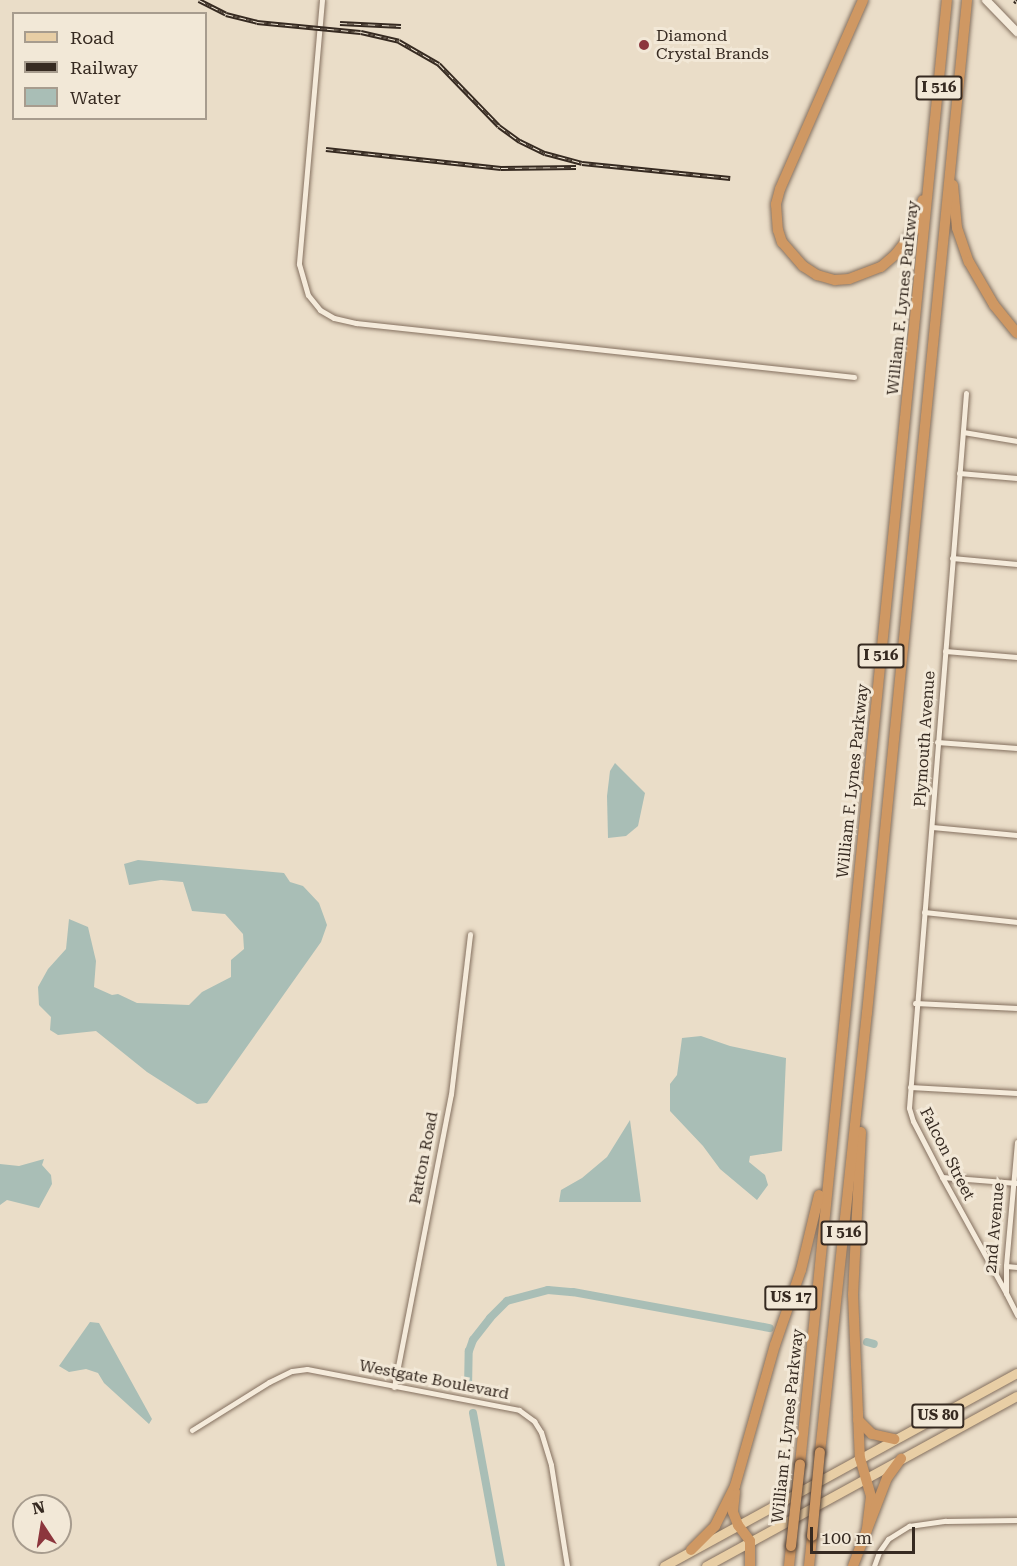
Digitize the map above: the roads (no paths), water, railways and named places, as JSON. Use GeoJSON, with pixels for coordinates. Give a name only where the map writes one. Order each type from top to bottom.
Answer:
{"type":"FeatureCollection","features":[{"type":"Feature","properties":{"kind":"highway"},"geometry":{"type":"LineString","coordinates":[[864,0],[780,189],[776,216],[782,242],[803,266],[817,275],[835,280],[865,275],[881,267],[895,255],[914,231],[931,176]]}},
{"type":"Feature","properties":{"kind":"highway","name":"William F. Lynes Parkway"},"geometry":{"type":"LineString","coordinates":[[789,1566],[947,0]]}},
{"type":"Feature","properties":{"kind":"highway","name":"William F. Lynes Parkway"},"geometry":{"type":"LineString","coordinates":[[809,1566],[867,1014],[967,5]]}},
{"type":"Feature","properties":{"kind":"highway"},"geometry":{"type":"LineString","coordinates":[[950,166],[957,228],[969,262],[981,287],[1017,333]]}},
{"type":"Feature","properties":{"kind":"highway"},"geometry":{"type":"LineString","coordinates":[[867,1014],[853,1294],[860,1458],[871,1496],[867,1531]]}},
{"type":"Feature","properties":{"kind":"highway","name":"US 17"},"geometry":{"type":"LineString","coordinates":[[691,1550],[715,1526],[735,1485],[775,1345],[801,1270],[817,1207],[831,1136]]}},
{"type":"Feature","properties":{"kind":"highway"},"geometry":{"type":"LineString","coordinates":[[858,1420],[872,1434],[894,1439]]}},
{"type":"Feature","properties":{"kind":"highway"},"geometry":{"type":"LineString","coordinates":[[853,1566],[887,1478],[901,1459]]}},
{"type":"Feature","properties":{"kind":"highway"},"geometry":{"type":"LineString","coordinates":[[735,1485],[733,1512],[738,1525],[750,1541],[750,1566]]}},
{"type":"Feature","properties":{"kind":"main road","name":"US 80"},"geometry":{"type":"LineString","coordinates":[[894,1439],[1017,1373]]}},
{"type":"Feature","properties":{"kind":"main road","name":"US 80"},"geometry":{"type":"LineString","coordinates":[[866,1478],[1017,1396]]}},
{"type":"Feature","properties":{"kind":"main road"},"geometry":{"type":"LineString","coordinates":[[988,1411],[1017,1403]]}},
{"type":"Feature","properties":{"kind":"main road"},"geometry":{"type":"LineString","coordinates":[[691,1550],[894,1439]]}},
{"type":"Feature","properties":{"kind":"main road"},"geometry":{"type":"LineString","coordinates":[[706,1566],[866,1478]]}},
{"type":"Feature","properties":{"kind":"main road","name":"US 17"},"geometry":{"type":"LineString","coordinates":[[664,1566],[691,1550]]}},
{"type":"Feature","properties":{"kind":"street"},"geometry":{"type":"LineString","coordinates":[[322,0],[299,264],[308,296],[320,310],[334,318],[356,322],[854,377]]}},
{"type":"Feature","properties":{"kind":"street"},"geometry":{"type":"LineString","coordinates":[[986,0],[1017,32]]}},
{"type":"Feature","properties":{"kind":"street","name":"Plymouth Avenue"},"geometry":{"type":"LineString","coordinates":[[910,1087],[966,393]]}},
{"type":"Feature","properties":{"kind":"street"},"geometry":{"type":"LineString","coordinates":[[963,432],[1017,441]]}},
{"type":"Feature","properties":{"kind":"street"},"geometry":{"type":"LineString","coordinates":[[959,473],[1017,478]]}},
{"type":"Feature","properties":{"kind":"street"},"geometry":{"type":"LineString","coordinates":[[952,558],[1017,564]]}},
{"type":"Feature","properties":{"kind":"street"},"geometry":{"type":"LineString","coordinates":[[945,651],[1017,657]]}},
{"type":"Feature","properties":{"kind":"street"},"geometry":{"type":"LineString","coordinates":[[937,742],[1017,748]]}},
{"type":"Feature","properties":{"kind":"street"},"geometry":{"type":"LineString","coordinates":[[932,827],[1017,835]]}},
{"type":"Feature","properties":{"kind":"street"},"geometry":{"type":"LineString","coordinates":[[924,912],[1017,922]]}},
{"type":"Feature","properties":{"kind":"street","name":"Patton Road"},"geometry":{"type":"LineString","coordinates":[[394,1387],[451,1094],[470,934]]}},
{"type":"Feature","properties":{"kind":"street"},"geometry":{"type":"LineString","coordinates":[[915,1003],[1017,1008]]}},
{"type":"Feature","properties":{"kind":"street"},"geometry":{"type":"LineString","coordinates":[[910,1087],[1017,1094]]}},
{"type":"Feature","properties":{"kind":"street","name":"Falcon Street"},"geometry":{"type":"LineString","coordinates":[[910,1087],[909,1108],[913,1121],[1006,1293]]}},
{"type":"Feature","properties":{"kind":"street","name":"2nd Avenue"},"geometry":{"type":"LineString","coordinates":[[1017,1142],[1016,1183],[1006,1266],[1006,1293],[1017,1315]]}},
{"type":"Feature","properties":{"kind":"street"},"geometry":{"type":"LineString","coordinates":[[942,1177],[1016,1183]]}},
{"type":"Feature","properties":{"kind":"street"},"geometry":{"type":"LineString","coordinates":[[1006,1266],[1017,1267]]}},
{"type":"Feature","properties":{"kind":"street","name":"Westgate Boulevard"},"geometry":{"type":"LineString","coordinates":[[192,1430],[218,1412],[292,1371],[307,1369],[519,1410],[534,1421],[541,1432],[551,1465],[567,1566]]}},
{"type":"Feature","properties":{"kind":"street"},"geometry":{"type":"LineString","coordinates":[[874,1566],[879,1551],[894,1534],[909,1526],[922,1522],[1017,1520]]}},
{"type":"Feature","properties":{"kind":"water"},"geometry":{"type":"Polygon","coordinates":[[[615,763],[645,793],[638,826],[626,836],[608,838],[607,796],[610,771],[615,763]]]}},
{"type":"Feature","properties":{"kind":"water"},"geometry":{"type":"Polygon","coordinates":[[[138,860],[284,873],[290,882],[303,886],[319,903],[327,925],[321,942],[207,1103],[197,1104],[147,1072],[96,1031],[58,1035],[50,1030],[51,1017],[39,1005],[38,987],[48,969],[66,949],[69,919],[88,927],[96,961],[94,987],[112,995],[118,994],[137,1003],[189,1005],[202,992],[231,977],[231,960],[244,949],[243,934],[225,914],[192,911],[183,882],[161,880],[129,885],[124,864],[138,860]]]}},
{"type":"Feature","properties":{"kind":"water"},"geometry":{"type":"Polygon","coordinates":[[[701,1036],[730,1046],[786,1058],[782,1151],[750,1156],[749,1162],[765,1175],[768,1185],[757,1200],[720,1169],[703,1146],[670,1111],[670,1084],[677,1075],[682,1038],[701,1036]]]}},
{"type":"Feature","properties":{"kind":"water"},"geometry":{"type":"Polygon","coordinates":[[[630,1120],[641,1202],[559,1202],[561,1190],[582,1178],[607,1157],[630,1120]]]}},
{"type":"Feature","properties":{"kind":"water"},"geometry":{"type":"Polygon","coordinates":[[[44,1159],[42,1165],[51,1175],[52,1184],[39,1208],[7,1200],[0,1205],[0,1164],[19,1166],[44,1159]]]}},
{"type":"Feature","properties":{"kind":"water"},"geometry":{"type":"Polygon","coordinates":[[[90,1322],[99,1323],[152,1419],[149,1424],[104,1383],[98,1373],[86,1369],[69,1372],[59,1366],[90,1322]]]}},
{"type":"Feature","properties":{"kind":"waterway"},"geometry":{"type":"LineString","coordinates":[[468,1390],[469,1351],[473,1340],[490,1318],[507,1301],[548,1290],[573,1292],[770,1328]]}},
{"type":"Feature","properties":{"kind":"waterway"},"geometry":{"type":"LineString","coordinates":[[867,1342],[874,1344]]}},
{"type":"Feature","properties":{"kind":"waterway"},"geometry":{"type":"LineString","coordinates":[[473,1413],[501,1566]]}},
{"type":"Feature","properties":{"kind":"railway"},"geometry":{"type":"LineString","coordinates":[[199,0],[226,14],[257,22],[361,32],[399,41],[439,64],[499,126],[520,141],[545,153],[582,163],[730,178]]}},
{"type":"Feature","properties":{"kind":"railway"},"geometry":{"type":"LineString","coordinates":[[340,23],[401,26]]}},
{"type":"Feature","properties":{"kind":"railway"},"geometry":{"type":"LineString","coordinates":[[326,149],[501,168],[576,167]]}},
{"type":"Feature","properties":{"kind":"place","name":"Diamond Crystal Brands"},"geometry":{"type":"Point","coordinates":[644,45]}}]}
